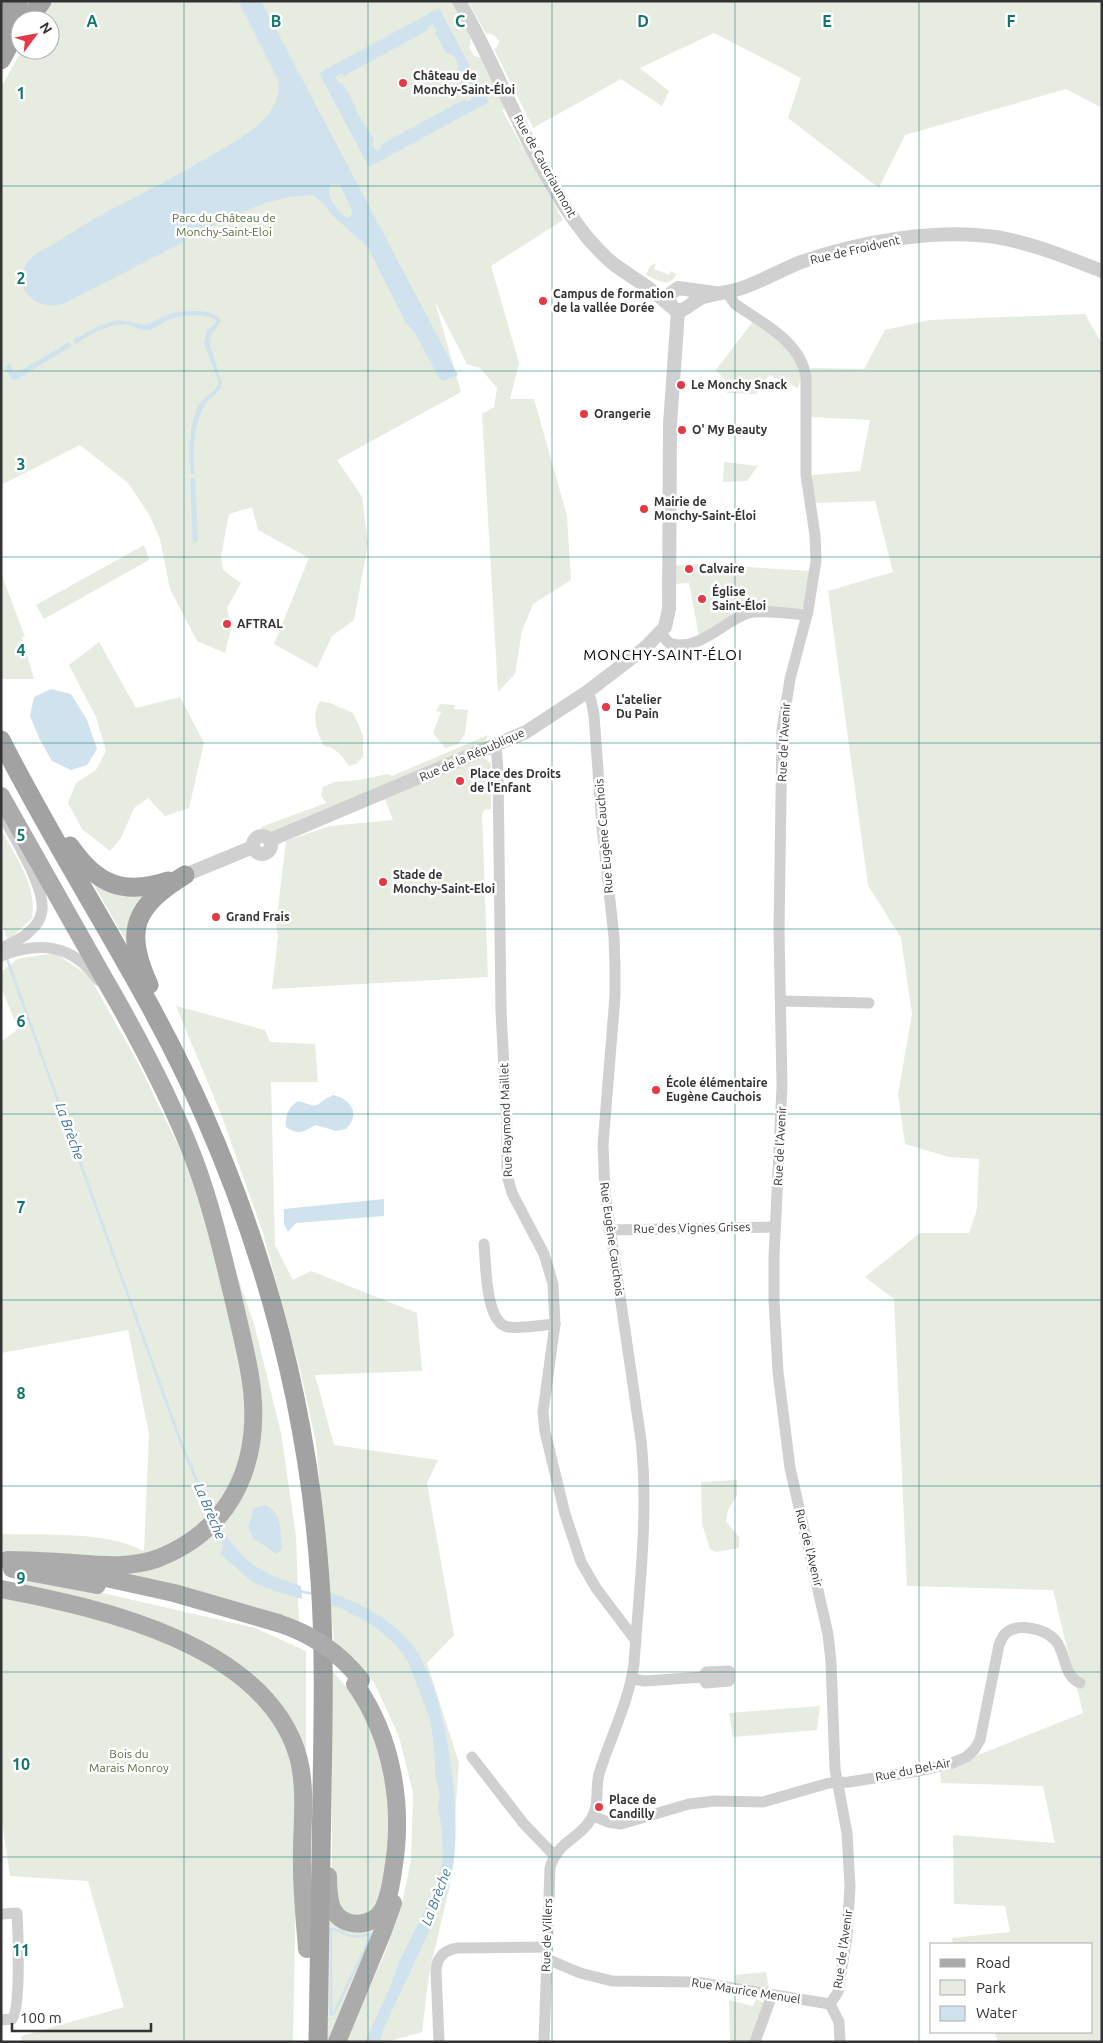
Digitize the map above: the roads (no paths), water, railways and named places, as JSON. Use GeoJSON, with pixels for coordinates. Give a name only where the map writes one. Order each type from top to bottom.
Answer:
{"type":"FeatureCollection","features":[{"type":"Feature","properties":{"kind":"highway"},"geometry":{"type":"LineString","coordinates":[[1,32],[19,1]]}},
{"type":"Feature","properties":{"kind":"highway"},"geometry":{"type":"LineString","coordinates":[[3,57],[10,44]]}},
{"type":"Feature","properties":{"kind":"highway"},"geometry":{"type":"LineString","coordinates":[[3,57],[10,46]]}},
{"type":"Feature","properties":{"kind":"highway"},"geometry":{"type":"LineString","coordinates":[[1,730],[54,822],[88,869],[113,884],[133,888],[151,886],[186,875]]}},
{"type":"Feature","properties":{"kind":"highway"},"geometry":{"type":"LineString","coordinates":[[1,740],[42,818],[160,1024],[201,1108],[225,1166]]}},
{"type":"Feature","properties":{"kind":"highway"},"geometry":{"type":"LineString","coordinates":[[1,767],[156,1042],[188,1106],[222,1188],[256,1290],[282,1394],[314,1580]]}},
{"type":"Feature","properties":{"kind":"highway"},"geometry":{"type":"LineString","coordinates":[[186,875],[157,894],[144,909],[136,927],[137,950],[145,975],[185,1059],[263,1271],[286,1357],[308,1470],[316,1614],[324,1702],[318,2042]]}},
{"type":"Feature","properties":{"kind":"highway"},"geometry":{"type":"LineString","coordinates":[[305,2042],[311,1732],[316,1614]]}},
{"type":"Feature","properties":{"kind":"main road"},"geometry":{"type":"LineString","coordinates":[[1,796],[110,987],[166,1095],[194,1159],[213,1216],[250,1377],[253,1418],[251,1448],[241,1482],[224,1509],[200,1535],[160,1557],[136,1564],[3,1562]]}},
{"type":"Feature","properties":{"kind":"main road"},"geometry":{"type":"LineString","coordinates":[[3,1562],[277,1628],[317,1650],[358,1682],[380,1713],[397,1761],[403,1797],[404,1844],[400,1876],[391,1911],[337,2042]]}},
{"type":"Feature","properties":{"kind":"main road"},"geometry":{"type":"LineString","coordinates":[[1,1589],[107,1615],[174,1637],[221,1662],[245,1679],[263,1697],[278,1717],[291,1740],[300,1766],[302,1865],[307,1949]]}},
{"type":"Feature","properties":{"kind":"main road"},"geometry":{"type":"LineString","coordinates":[[322,1789],[327,1829],[328,1891],[331,1904],[337,1915],[346,1921],[356,1924],[365,1923],[380,1914],[386,1901],[394,1865],[398,1818],[394,1780],[385,1744],[358,1682]]}},
{"type":"Feature","properties":{"kind":"street","name":"Rue de Caucriaumont"},"geometry":{"type":"LineString","coordinates":[[459,1],[478,34],[517,116],[563,203],[591,242],[617,267]]}},
{"type":"Feature","properties":{"kind":"street","name":"Rue de Froidvent"},"geometry":{"type":"LineString","coordinates":[[722,292],[742,288],[807,260],[882,242],[937,236],[971,235],[1003,238],[1102,271]]}},
{"type":"Feature","properties":{"kind":"street"},"geometry":{"type":"LineString","coordinates":[[617,267],[663,288],[722,292]]}},
{"type":"Feature","properties":{"kind":"street"},"geometry":{"type":"LineString","coordinates":[[617,267],[680,307],[722,292]]}},
{"type":"Feature","properties":{"kind":"street"},"geometry":{"type":"LineString","coordinates":[[680,289],[668,298],[680,307]]}},
{"type":"Feature","properties":{"kind":"street"},"geometry":{"type":"LineString","coordinates":[[680,289],[691,297],[680,307]]}},
{"type":"Feature","properties":{"kind":"street","name":"Rue de l'Avenir"},"geometry":{"type":"LineString","coordinates":[[722,292],[791,346],[800,358],[805,372],[806,474],[816,548],[815,571],[807,615],[791,672],[783,724],[779,930],[782,1091],[776,1227],[775,1330],[780,1388],[792,1479],[828,1634],[835,1762],[847,1833],[849,1895],[847,1936],[838,1992],[830,2004],[839,2022],[840,2042]]}},
{"type":"Feature","properties":{"kind":"street","name":"Rue de la République"},"geometry":{"type":"LineString","coordinates":[[186,875],[253,847],[258,853],[267,852],[270,848],[270,840],[526,732],[586,692],[660,634],[666,623],[669,609],[670,424],[680,307]]}},
{"type":"Feature","properties":{"kind":"street"},"geometry":{"type":"LineString","coordinates":[[642,650],[702,640],[748,613],[807,615]]}},
{"type":"Feature","properties":{"kind":"street"},"geometry":{"type":"LineString","coordinates":[[660,634],[668,643],[674,644]]}},
{"type":"Feature","properties":{"kind":"street","name":"Rue Eugène Cauchois"},"geometry":{"type":"LineString","coordinates":[[586,692],[591,700],[594,714],[602,827],[614,945],[614,996],[603,1154],[605,1204],[617,1273],[644,1474],[644,1525],[632,1679],[598,1781],[596,1807],[593,1816]]}},
{"type":"Feature","properties":{"kind":"street","name":"Rue Raymond Maillet"},"geometry":{"type":"LineString","coordinates":[[496,745],[501,1011],[507,1126],[506,1176],[512,1193],[539,1244],[549,1267],[553,1284],[555,1324],[543,1416],[560,1498],[571,1536],[588,1575],[618,1621],[636,1641]]}},
{"type":"Feature","properties":{"kind":"street"},"geometry":{"type":"LineString","coordinates":[[1,812],[34,878],[42,906],[41,915],[32,930],[1,956]]}},
{"type":"Feature","properties":{"kind":"street"},"geometry":{"type":"LineString","coordinates":[[10,947],[50,948],[70,955],[86,966],[102,986],[166,1095]]}},
{"type":"Feature","properties":{"kind":"street"},"geometry":{"type":"LineString","coordinates":[[781,1001],[869,1003]]}},
{"type":"Feature","properties":{"kind":"street","name":"Rue des Vignes Grises"},"geometry":{"type":"LineString","coordinates":[[609,1230],[776,1227]]}},
{"type":"Feature","properties":{"kind":"street"},"geometry":{"type":"LineString","coordinates":[[484,1244],[491,1306],[497,1320],[507,1327],[555,1324]]}},
{"type":"Feature","properties":{"kind":"street","name":"Rue du Bel-Air"},"geometry":{"type":"LineString","coordinates":[[593,1816],[613,1824],[627,1823],[683,1805],[715,1801],[763,1802],[825,1784],[943,1766],[961,1760],[977,1745],[982,1735],[999,1645],[1003,1636],[1009,1631],[1028,1628],[1042,1631],[1052,1636],[1061,1648],[1069,1674],[1074,1681],[1080,1683]]}},
{"type":"Feature","properties":{"kind":"street"},"geometry":{"type":"LineString","coordinates":[[632,1679],[646,1681],[703,1678]]}},
{"type":"Feature","properties":{"kind":"street"},"geometry":{"type":"LineString","coordinates":[[472,1757],[524,1824],[554,1855],[586,1826],[593,1816]]}},
{"type":"Feature","properties":{"kind":"street","name":"Rue de Villers"},"geometry":{"type":"LineString","coordinates":[[544,2042],[549,1873],[554,1855]]}},
{"type":"Feature","properties":{"kind":"street"},"geometry":{"type":"LineString","coordinates":[[1,1914],[17,1913],[18,1969],[16,2015],[12,2019],[1,2020]]}},
{"type":"Feature","properties":{"kind":"street"},"geometry":{"type":"LineString","coordinates":[[439,2042],[436,1971],[437,1962],[445,1952],[458,1948],[547,1953]]}},
{"type":"Feature","properties":{"kind":"street","name":"Rue Maurice Menuel"},"geometry":{"type":"LineString","coordinates":[[547,1953],[580,1973],[612,1981],[696,1982],[830,2004]]}},
{"type":"Feature","properties":{"kind":"street"},"geometry":{"type":"LineString","coordinates":[[755,2042],[772,1995]]}},
{"type":"Feature","properties":{"kind":"water"},"geometry":{"type":"Polygon","coordinates":[[[238,1],[261,1],[458,375],[443,381],[439,378],[415,333],[406,323],[367,246],[334,217],[323,203],[313,195],[290,197],[264,203],[196,233],[176,246],[63,304],[42,304],[33,300],[27,293],[23,286],[22,277],[24,267],[31,258],[85,224],[193,166],[250,131],[263,121],[274,105],[278,93],[278,80],[238,1]],[[333,184],[329,186],[331,200],[337,209],[348,218],[352,211],[340,185],[333,184]]]}},
{"type":"Feature","properties":{"kind":"water"},"geometry":{"type":"Polygon","coordinates":[[[439,8],[489,102],[369,167],[319,73],[439,8]],[[433,24],[427,28],[428,30],[344,76],[342,73],[335,77],[339,83],[343,84],[356,107],[355,109],[374,140],[372,145],[376,151],[382,148],[380,145],[465,99],[466,102],[472,99],[469,92],[466,94],[455,71],[458,68],[458,62],[452,54],[446,54],[435,32],[437,31],[433,24]]]}},
{"type":"Feature","properties":{"kind":"water"},"geometry":{"type":"Polygon","coordinates":[[[200,311],[214,314],[221,321],[211,335],[210,345],[222,384],[205,405],[198,420],[194,448],[195,474],[191,474],[190,457],[190,437],[194,417],[201,402],[214,390],[219,382],[204,344],[207,330],[215,324],[216,320],[197,315],[183,316],[164,322],[149,330],[142,330],[129,325],[114,325],[94,333],[76,344],[73,340],[99,326],[118,320],[145,325],[172,313],[200,311]]]}},
{"type":"Feature","properties":{"kind":"water"},"geometry":{"type":"Polygon","coordinates":[[[69,342],[72,346],[17,379],[12,380],[5,368],[9,364],[14,372],[22,370],[69,342]]]}},
{"type":"Feature","properties":{"kind":"water"},"geometry":{"type":"Polygon","coordinates":[[[195,478],[198,541],[193,544],[190,479],[195,478]]]}},
{"type":"Feature","properties":{"kind":"water"},"geometry":{"type":"Polygon","coordinates":[[[51,689],[71,694],[87,720],[97,749],[87,765],[71,770],[52,761],[40,740],[30,716],[34,697],[51,689]]]}},
{"type":"Feature","properties":{"kind":"water"},"geometry":{"type":"Polygon","coordinates":[[[333,1095],[345,1100],[352,1108],[353,1118],[346,1129],[336,1131],[316,1125],[305,1131],[298,1132],[286,1127],[288,1112],[298,1101],[315,1106],[333,1095]]]}},
{"type":"Feature","properties":{"kind":"water"},"geometry":{"type":"Polygon","coordinates":[[[384,1199],[384,1216],[296,1223],[288,1232],[284,1224],[284,1209],[384,1199]]]}},
{"type":"Feature","properties":{"kind":"water"},"geometry":{"type":"Polygon","coordinates":[[[265,1505],[275,1513],[280,1524],[282,1549],[277,1554],[254,1539],[248,1527],[254,1508],[265,1505]]]}},
{"type":"Feature","properties":{"kind":"water","name":"La Brèche"},"geometry":{"type":"Polygon","coordinates":[[[226,1535],[242,1555],[258,1568],[277,1578],[301,1586],[302,1599],[252,1582],[221,1553],[226,1535]]]}},
{"type":"Feature","properties":{"kind":"water","name":"La Brèche"},"geometry":{"type":"Polygon","coordinates":[[[329,1592],[362,1606],[392,1625],[409,1641],[422,1661],[433,1687],[442,1717],[453,1783],[455,1843],[453,1867],[447,1891],[383,2030],[380,2042],[365,2042],[391,1985],[399,1962],[434,1892],[443,1859],[442,1831],[438,1806],[440,1796],[435,1773],[431,1722],[408,1661],[395,1644],[371,1624],[338,1607],[330,1606],[329,1592]]]}},
{"type":"Feature","properties":{"kind":"waterway","name":"La Brèche"},"geometry":{"type":"LineString","coordinates":[[7,959],[183,1448],[211,1514]]}},
{"type":"Feature","properties":{"kind":"waterway","name":"La Brèche"},"geometry":{"type":"LineString","coordinates":[[217,1528],[224,1544]]}},
{"type":"Feature","properties":{"kind":"waterway","name":"La Brèche"},"geometry":{"type":"LineString","coordinates":[[299,1591],[313,1594]]}},
{"type":"Feature","properties":{"kind":"waterway"},"geometry":{"type":"LineString","coordinates":[[331,1929],[354,1937],[372,1934],[334,2013],[331,2014],[331,1929]]}},
{"type":"Feature","properties":{"kind":"place","name":"Château de Monchy-Saint-Éloi"},"geometry":{"type":"Point","coordinates":[403,83]}},
{"type":"Feature","properties":{"kind":"place","name":"Campus de formation de la vallée Dorée"},"geometry":{"type":"Point","coordinates":[543,301]}},
{"type":"Feature","properties":{"kind":"place","name":"Le Monchy Snack"},"geometry":{"type":"Point","coordinates":[681,385]}},
{"type":"Feature","properties":{"kind":"place","name":"Orangerie"},"geometry":{"type":"Point","coordinates":[584,414]}},
{"type":"Feature","properties":{"kind":"place","name":"O' My Beauty"},"geometry":{"type":"Point","coordinates":[682,430]}},
{"type":"Feature","properties":{"kind":"place","name":"Mairie de Monchy-Saint-Éloi"},"geometry":{"type":"Point","coordinates":[644,509]}},
{"type":"Feature","properties":{"kind":"place","name":"Calvaire"},"geometry":{"type":"Point","coordinates":[689,569]}},
{"type":"Feature","properties":{"kind":"place","name":"Église Saint-Éloi"},"geometry":{"type":"Point","coordinates":[702,599]}},
{"type":"Feature","properties":{"kind":"place","name":"AFTRAL"},"geometry":{"type":"Point","coordinates":[227,624]}},
{"type":"Feature","properties":{"kind":"place","name":"L'atelier Du Pain"},"geometry":{"type":"Point","coordinates":[606,707]}},
{"type":"Feature","properties":{"kind":"place","name":"Place des Droits de l'Enfant"},"geometry":{"type":"Point","coordinates":[460,781]}},
{"type":"Feature","properties":{"kind":"place","name":"Stade de Monchy-Saint-Eloi"},"geometry":{"type":"Point","coordinates":[383,882]}},
{"type":"Feature","properties":{"kind":"place","name":"Grand Frais"},"geometry":{"type":"Point","coordinates":[216,917]}},
{"type":"Feature","properties":{"kind":"place","name":"École élémentaire Eugène Cauchois"},"geometry":{"type":"Point","coordinates":[656,1090]}},
{"type":"Feature","properties":{"kind":"place","name":"Place de Candilly"},"geometry":{"type":"Point","coordinates":[599,1807]}},
{"type":"Feature","properties":{"kind":"district","name":"MONCHY-SAINT-ÉLOI"},"geometry":{"type":"Point","coordinates":[663,655]}},
{"type":"Feature","properties":{"kind":"park label","name":"Parc du Château de Monchy-Saint-Eloi"},"geometry":{"type":"Point","coordinates":[224,225]}},
{"type":"Feature","properties":{"kind":"park label","name":"Bois du Marais Monroy"},"geometry":{"type":"Point","coordinates":[129,1761]}}]}
